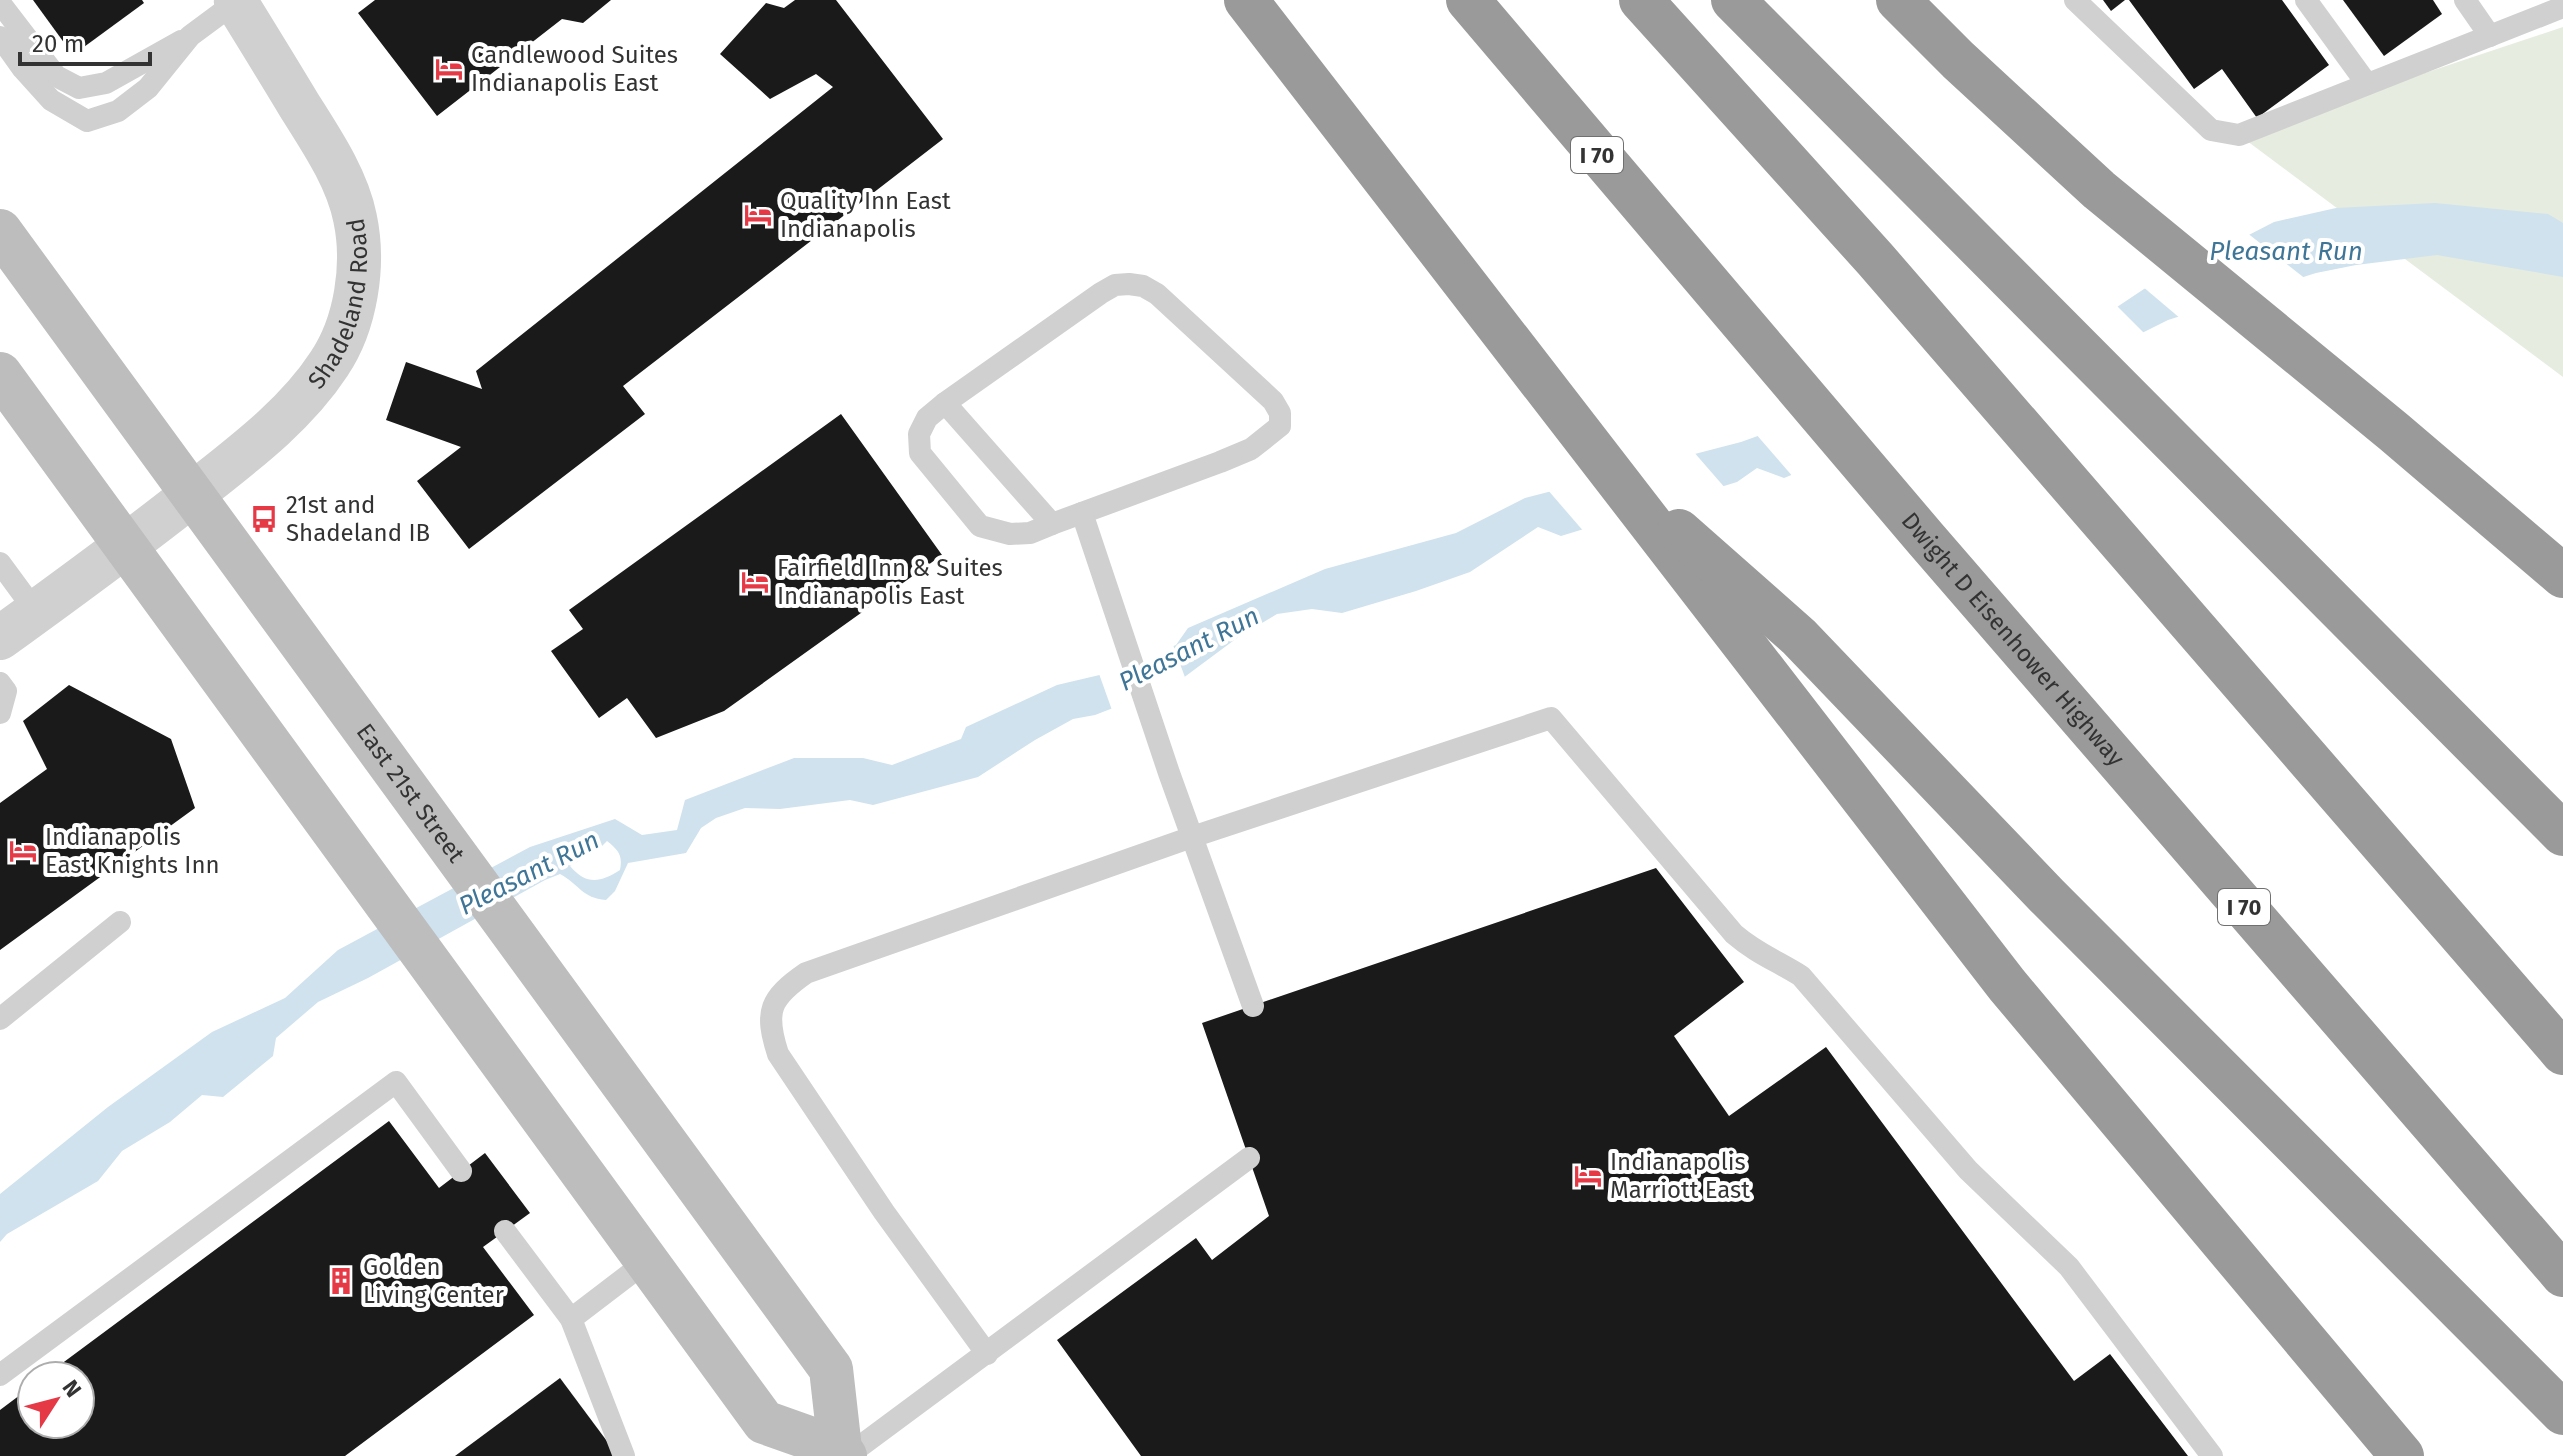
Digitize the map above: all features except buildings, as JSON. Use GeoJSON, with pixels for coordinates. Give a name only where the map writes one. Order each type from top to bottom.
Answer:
{"type":"FeatureCollection","features":[{"type":"Feature","properties":{"kind":"highway"},"geometry":{"type":"LineString","coordinates":[[1246,0],[1613,474],[1732,600],[2007,985],[2398,1452]]}},
{"type":"Feature","properties":{"kind":"highway","name":"Dwight D Eisenhower Highway"},"geometry":{"type":"LineString","coordinates":[[1468,0],[1925,538],[2563,1275]]}},
{"type":"Feature","properties":{"kind":"highway"},"geometry":{"type":"LineString","coordinates":[[1641,0],[1875,259],[2563,1053]]}},
{"type":"Feature","properties":{"kind":"highway"},"geometry":{"type":"LineString","coordinates":[[1733,0],[2563,834]]}},
{"type":"Feature","properties":{"kind":"highway"},"geometry":{"type":"LineString","coordinates":[[1898,0],[2099,190],[2394,432],[2563,576]]}},
{"type":"Feature","properties":{"kind":"highway"},"geometry":{"type":"LineString","coordinates":[[2394,432],[2563,544]]}},
{"type":"Feature","properties":{"kind":"highway"},"geometry":{"type":"LineString","coordinates":[[1732,600],[1799,637],[2047,896],[2563,1413]]}},
{"type":"Feature","properties":{"kind":"main road","name":"East 21st Street"},"geometry":{"type":"LineString","coordinates":[[0,231],[177,507],[441,832],[831,1369],[844,1454]]}},
{"type":"Feature","properties":{"kind":"main road"},"geometry":{"type":"LineString","coordinates":[[0,374],[764,1422],[844,1454]]}},
{"type":"Feature","properties":{"kind":"street","name":"Shadeland Road"},"geometry":{"type":"LineString","coordinates":[[0,638],[126,546],[251,447],[302,401],[317,383],[343,336],[355,301],[357,278],[355,219],[348,191],[313,126],[236,1]]}},
{"type":"Feature","properties":{"kind":"lane"},"geometry":{"type":"LineString","coordinates":[[2075,0],[2211,130],[2239,135],[2563,7]]}},
{"type":"Feature","properties":{"kind":"lane"},"geometry":{"type":"LineString","coordinates":[[2306,0],[2367,84]]}},
{"type":"Feature","properties":{"kind":"lane"},"geometry":{"type":"LineString","coordinates":[[2465,0],[2490,36]]}},
{"type":"Feature","properties":{"kind":"lane"},"geometry":{"type":"LineString","coordinates":[[0,3],[56,76],[79,88],[106,83],[190,36],[236,1]]}},
{"type":"Feature","properties":{"kind":"lane"},"geometry":{"type":"LineString","coordinates":[[0,37],[51,100],[87,121],[118,111],[148,88],[190,36]]}},
{"type":"Feature","properties":{"kind":"lane"},"geometry":{"type":"LineString","coordinates":[[1129,284],[1143,286],[1157,294],[1273,401],[1280,413],[1280,426],[1251,449],[1030,533],[1010,534],[980,526],[920,453],[919,434],[927,418],[945,403],[1101,293],[1115,285],[1129,284]]}},
{"type":"Feature","properties":{"kind":"lane"},"geometry":{"type":"LineString","coordinates":[[945,403],[1052,524]]}},
{"type":"Feature","properties":{"kind":"lane"},"geometry":{"type":"LineString","coordinates":[[1082,513],[1106,592],[1253,1006]]}},
{"type":"Feature","properties":{"kind":"lane"},"geometry":{"type":"LineString","coordinates":[[0,563],[36,612]]}},
{"type":"Feature","properties":{"kind":"lane"},"geometry":{"type":"LineString","coordinates":[[0,683],[6,691],[0,713]]}},
{"type":"Feature","properties":{"kind":"lane"},"geometry":{"type":"LineString","coordinates":[[987,1354],[884,1212],[778,1054],[771,1032],[773,1003],[787,987],[806,973],[1192,837],[1551,718],[1734,934],[1757,954],[1773,958],[1801,976],[1968,1170],[2069,1267],[2212,1456]]}},
{"type":"Feature","properties":{"kind":"lane"},"geometry":{"type":"LineString","coordinates":[[0,1019],[120,922]]}},
{"type":"Feature","properties":{"kind":"lane"},"geometry":{"type":"LineString","coordinates":[[0,1375],[396,1082],[461,1171]]}},
{"type":"Feature","properties":{"kind":"lane"},"geometry":{"type":"LineString","coordinates":[[844,1454],[987,1354],[1249,1158]]}},
{"type":"Feature","properties":{"kind":"lane"},"geometry":{"type":"LineString","coordinates":[[505,1231],[571,1319],[624,1456]]}},
{"type":"Feature","properties":{"kind":"lane"},"geometry":{"type":"LineString","coordinates":[[571,1319],[647,1261]]}},
{"type":"Feature","properties":{"kind":"shaded area"},"geometry":{"type":"Polygon","coordinates":[[[2563,27],[2563,377],[2239,135],[2563,27]]]}},
{"type":"Feature","properties":{"kind":"water","name":"Pleasant Run"},"geometry":{"type":"Polygon","coordinates":[[[2435,203],[2548,214],[2563,223],[2563,277],[2437,255],[2316,273],[2168,320],[1784,478],[1757,468],[1737,482],[1561,536],[1538,527],[1470,572],[1416,591],[1342,613],[1312,609],[1277,614],[1237,638],[1175,684],[1095,715],[1073,719],[978,777],[873,805],[850,800],[780,809],[745,808],[716,818],[701,828],[686,853],[628,863],[615,891],[606,900],[586,894],[560,874],[318,1002],[276,1038],[273,1056],[223,1097],[202,1095],[170,1122],[122,1151],[98,1181],[7,1234],[0,1242],[0,1194],[108,1107],[212,1032],[285,998],[338,950],[530,847],[615,819],[642,835],[677,830],[685,800],[794,758],[863,758],[892,765],[961,739],[966,727],[1057,685],[1108,673],[1176,645],[1188,628],[1325,569],[1456,533],[1525,498],[1741,442],[2117,307],[2144,289],[2274,222],[2336,208],[2435,203]],[[607,841],[598,850],[570,866],[582,876],[594,880],[620,870],[619,853],[607,841]]]}},
{"type":"Feature","properties":{"kind":"pier"},"geometry":{"type":"Polygon","coordinates":[[[2246,232],[2307,280],[2181,319],[2142,286],[2246,232]]]}},
{"type":"Feature","properties":{"kind":"pier"},"geometry":{"type":"Polygon","coordinates":[[[2114,303],[2147,336],[1794,478],[1755,433],[2114,303]]]}},
{"type":"Feature","properties":{"kind":"pier"},"geometry":{"type":"Polygon","coordinates":[[[1693,451],[1726,489],[1585,533],[1547,489],[1693,451]]]}},
{"type":"Feature","properties":{"kind":"pier"},"geometry":{"type":"Polygon","coordinates":[[[1172,642],[1186,680],[1177,688],[1113,713],[1098,671],[1172,642]]]}},
{"type":"Feature","properties":{"kind":"place","name":"Candlewood Suites Indianapolis East"},"geometry":{"type":"Point","coordinates":[449,69]}},
{"type":"Feature","properties":{"kind":"place","name":"Quality Inn East Indianapolis"},"geometry":{"type":"Point","coordinates":[758,215]}},
{"type":"Feature","properties":{"kind":"place","name":"21st and Shadeland IB"},"geometry":{"type":"Point","coordinates":[264,519]}},
{"type":"Feature","properties":{"kind":"place","name":"Fairfield Inn & Suites Indianapolis East"},"geometry":{"type":"Point","coordinates":[755,582]}},
{"type":"Feature","properties":{"kind":"place","name":"Indianapolis East Knights Inn"},"geometry":{"type":"Point","coordinates":[23,851]}},
{"type":"Feature","properties":{"kind":"place","name":"Indianapolis Marriott East"},"geometry":{"type":"Point","coordinates":[1588,1176]}},
{"type":"Feature","properties":{"kind":"place","name":"Golden Living Center"},"geometry":{"type":"Point","coordinates":[341,1281]}}]}
